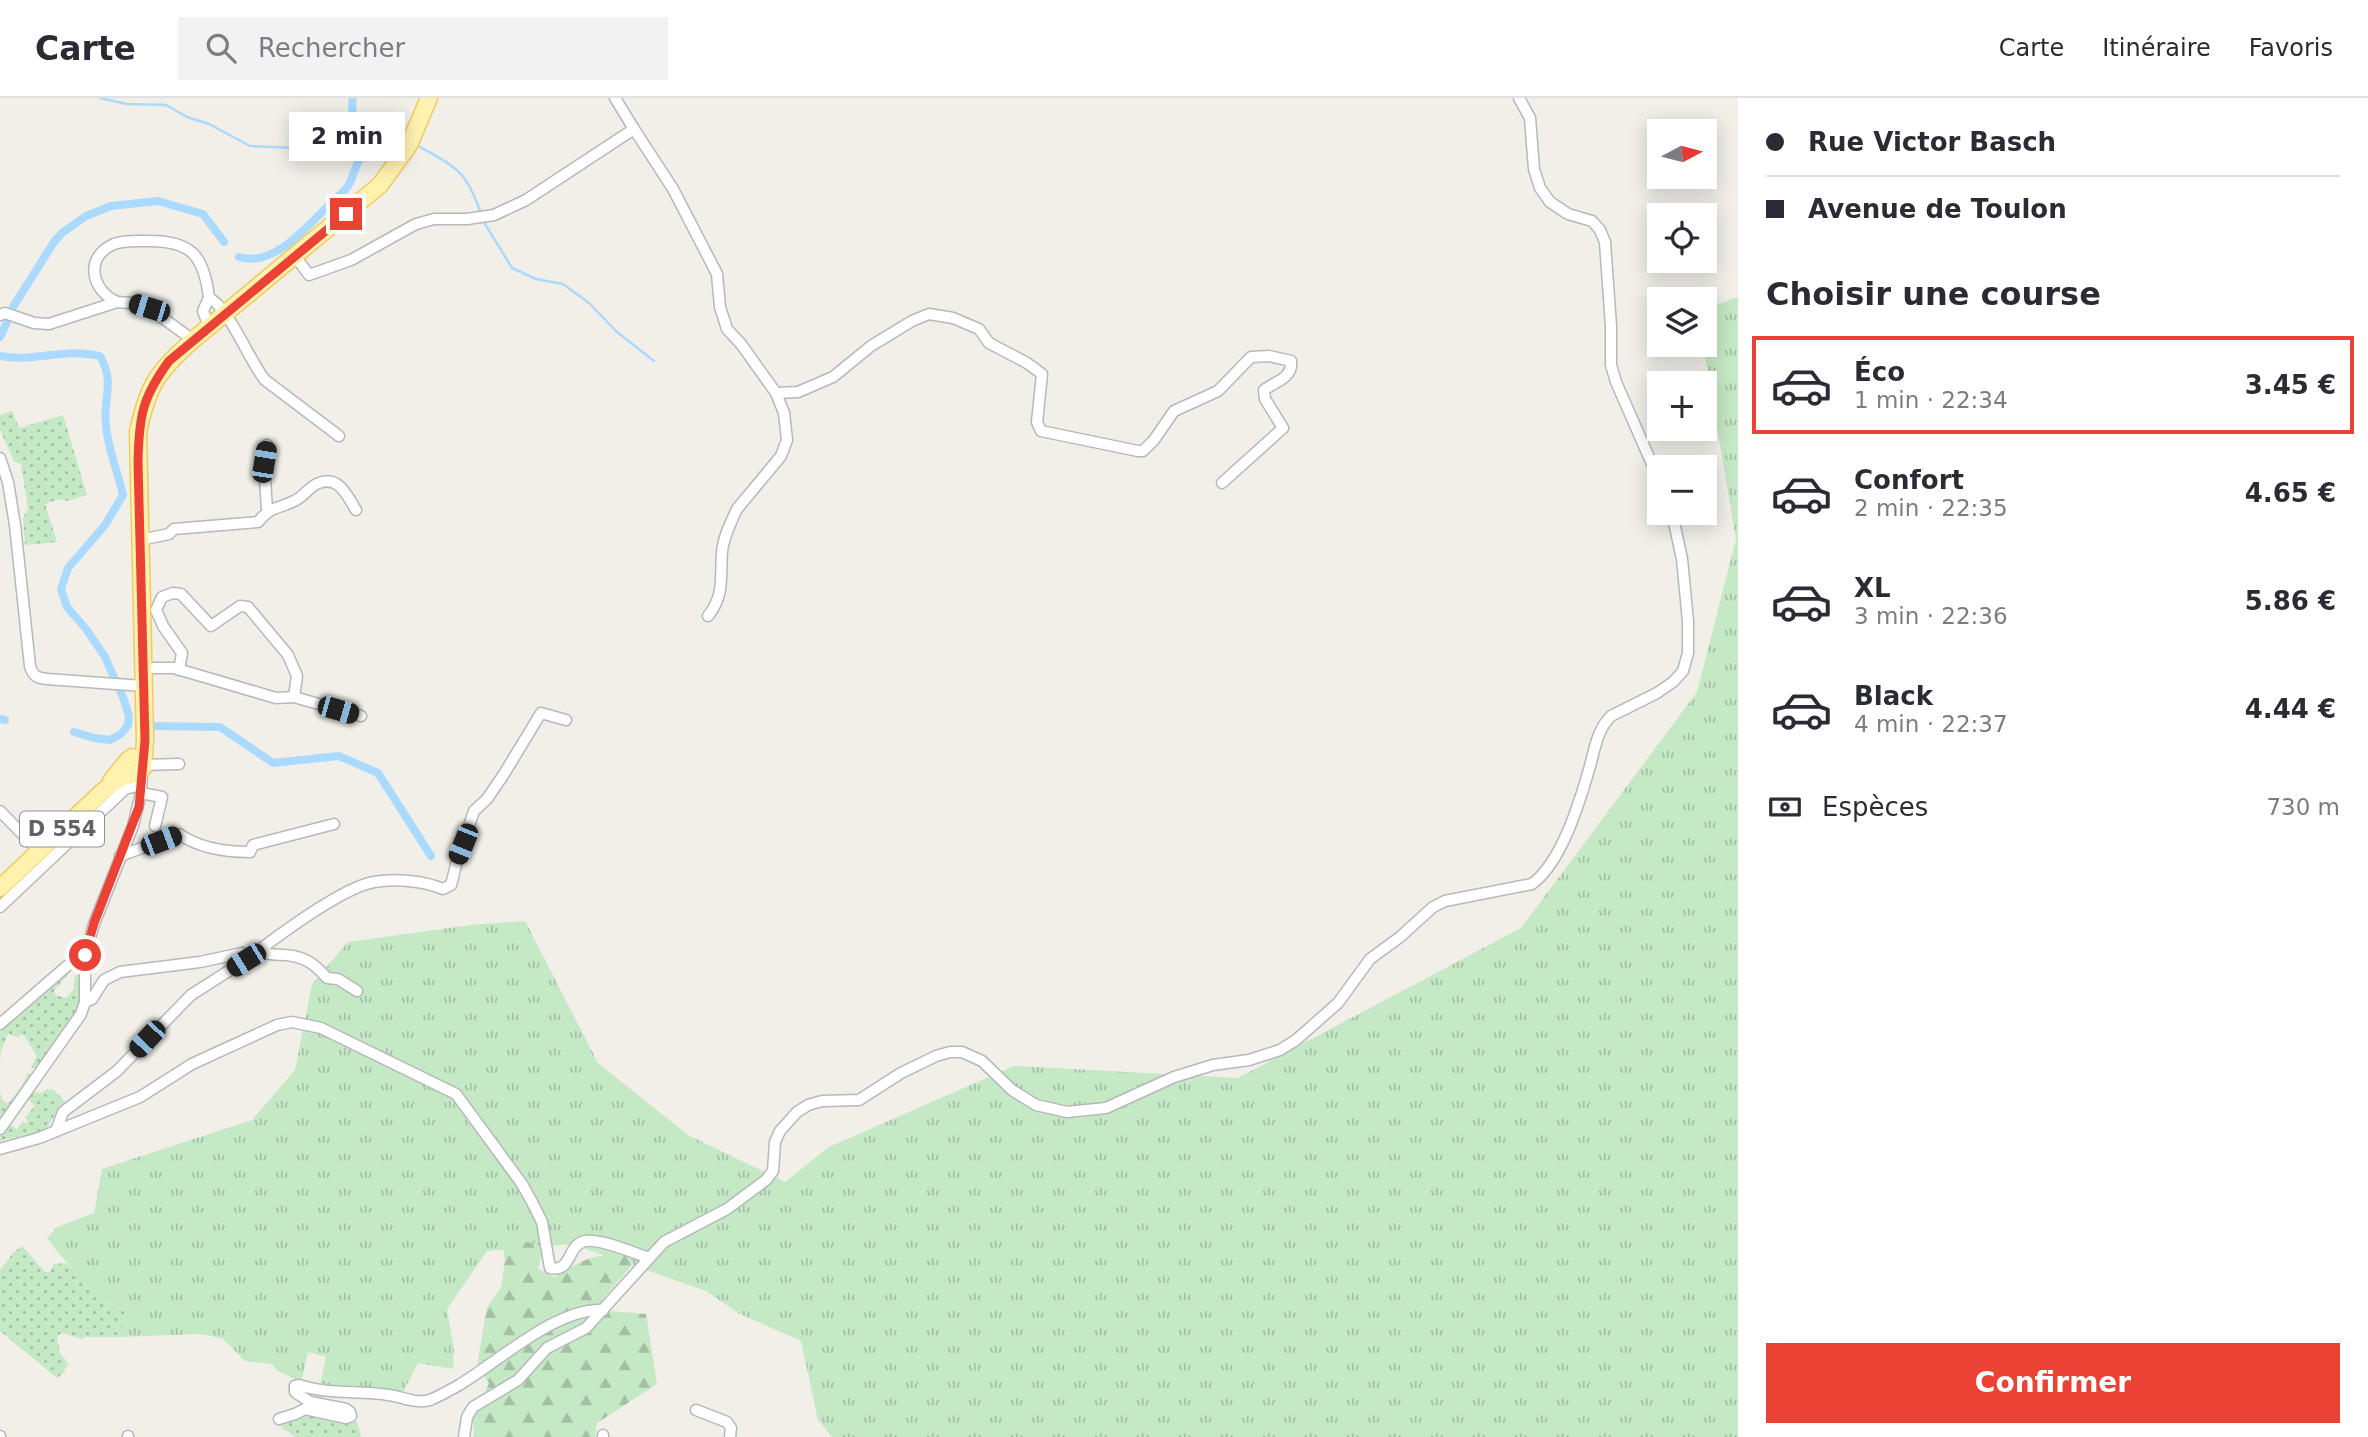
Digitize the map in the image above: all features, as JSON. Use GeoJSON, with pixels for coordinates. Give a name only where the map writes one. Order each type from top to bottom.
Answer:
{"type":"FeatureCollection","features":[{"type":"Feature","properties":{"kind":"main road"},"geometry":{"type":"LineString","coordinates":[[137,773],[145,740],[138,432],[144,401],[169,361],[380,185],[409,145],[429,98]]}},
{"type":"Feature","properties":{"kind":"main road","name":"D 554"},"geometry":{"type":"LineString","coordinates":[[0,888],[118,778],[137,773]]}},
{"type":"Feature","properties":{"kind":"street"},"geometry":{"type":"LineString","coordinates":[[615,98],[673,189],[717,274],[720,307],[727,329],[776,393],[784,413],[787,440],[773,468],[737,509],[732,519],[722,550],[723,578],[708,616]]}},
{"type":"Feature","properties":{"kind":"street"},"geometry":{"type":"LineString","coordinates":[[1519,98],[1530,118],[1534,169],[1539,188],[1550,202],[1568,214],[1592,220],[1601,230],[1605,242],[1611,365],[1648,455]]}},
{"type":"Feature","properties":{"kind":"street"},"geometry":{"type":"LineString","coordinates":[[295,256],[309,275],[351,260],[416,224],[435,219],[467,219],[494,215],[526,200],[634,129]]}},
{"type":"Feature","properties":{"kind":"street"},"geometry":{"type":"LineString","coordinates":[[193,340],[149,308],[117,302],[106,297],[99,289],[94,268],[98,256],[113,245],[126,242],[177,243],[193,253],[202,263],[206,276],[209,298],[203,311],[209,327]]}},
{"type":"Feature","properties":{"kind":"street"},"geometry":{"type":"LineString","coordinates":[[209,298],[215,300],[225,314],[265,380],[339,436]]}},
{"type":"Feature","properties":{"kind":"street"},"geometry":{"type":"LineString","coordinates":[[0,315],[10,314],[34,323],[48,324],[117,302]]}},
{"type":"Feature","properties":{"kind":"street"},"geometry":{"type":"LineString","coordinates":[[776,393],[803,390],[833,377],[871,346],[912,321],[929,314],[942,315],[979,329],[989,343],[1042,374],[1038,417],[1041,431],[1143,451],[1174,411],[1218,391],[1251,357],[1269,356],[1291,360],[1288,374],[1264,390],[1265,398],[1283,428],[1222,483]]}},
{"type":"Feature","properties":{"kind":"street"},"geometry":{"type":"LineString","coordinates":[[267,445],[264,462],[267,510]]}},
{"type":"Feature","properties":{"kind":"street"},"geometry":{"type":"LineString","coordinates":[[1,461],[8,482],[17,536],[33,675],[37,678],[143,686]]}},
{"type":"Feature","properties":{"kind":"street"},"geometry":{"type":"LineString","coordinates":[[140,540],[169,534],[174,529],[258,522],[267,510],[295,501],[319,482],[341,486],[356,510]]}},
{"type":"Feature","properties":{"kind":"street"},"geometry":{"type":"LineString","coordinates":[[464,1437],[467,1417],[473,1407],[519,1380],[547,1348],[586,1328],[671,1237],[716,1216],[766,1180],[773,1171],[775,1142],[780,1131],[797,1112],[808,1105],[822,1101],[859,1100],[901,1073],[936,1056],[962,1052],[982,1061],[1012,1090],[1036,1105],[1067,1112],[1106,1108],[1191,1071],[1249,1060],[1280,1050],[1312,1028],[1330,1011],[1370,959],[1400,937],[1433,907],[1445,901],[1532,884],[1542,877],[1565,839],[1598,735],[1605,722],[1611,716],[1657,693],[1683,671],[1688,653],[1688,621],[1682,559],[1674,525]]}},
{"type":"Feature","properties":{"kind":"street"},"geometry":{"type":"LineString","coordinates":[[179,670],[183,653],[163,626],[156,610],[162,597],[173,593],[181,594],[211,626],[240,606],[248,607],[288,655],[297,676],[294,697]]}},
{"type":"Feature","properties":{"kind":"street"},"geometry":{"type":"LineString","coordinates":[[142,668],[179,670],[276,698],[294,697],[361,716]]}},
{"type":"Feature","properties":{"kind":"street"},"geometry":{"type":"LineString","coordinates":[[56,1131],[62,1112],[117,1071],[191,995],[338,896],[373,882],[426,882],[443,889],[451,885],[474,811],[487,799],[541,713],[566,720]]}},
{"type":"Feature","properties":{"kind":"street"},"geometry":{"type":"LineString","coordinates":[[0,907],[125,789],[137,773],[179,764]]}},
{"type":"Feature","properties":{"kind":"street"},"geometry":{"type":"LineString","coordinates":[[137,773],[162,797],[155,826]]}},
{"type":"Feature","properties":{"kind":"street"},"geometry":{"type":"LineString","coordinates":[[0,1129],[81,1014],[85,1002],[85,955],[94,923],[133,826],[137,773]]}},
{"type":"Feature","properties":{"kind":"street"},"geometry":{"type":"LineString","coordinates":[[0,811],[39,851]]}},
{"type":"Feature","properties":{"kind":"street"},"geometry":{"type":"LineString","coordinates":[[120,856],[180,834],[201,845],[234,852],[250,852],[253,845],[334,824]]}},
{"type":"Feature","properties":{"kind":"street"},"geometry":{"type":"LineString","coordinates":[[259,950],[272,956],[292,956],[314,963],[327,978],[338,979],[357,991]]}},
{"type":"Feature","properties":{"kind":"street"},"geometry":{"type":"LineString","coordinates":[[85,1002],[92,999],[104,980],[120,972],[200,962],[242,953],[249,958]]}},
{"type":"Feature","properties":{"kind":"street"},"geometry":{"type":"LineString","coordinates":[[0,1024],[67,966],[85,955]]}},
{"type":"Feature","properties":{"kind":"street"},"geometry":{"type":"LineString","coordinates":[[0,1149],[56,1131],[140,1097],[192,1064],[277,1025],[306,1023],[338,1035],[456,1094],[522,1184],[532,1202],[542,1222],[550,1268],[557,1270],[564,1267],[579,1243],[587,1240],[602,1242],[649,1258]]}},
{"type":"Feature","properties":{"kind":"street"},"geometry":{"type":"LineString","coordinates":[[279,1419],[304,1409],[340,1417],[351,1416],[346,1409],[310,1402],[295,1392],[295,1386],[299,1385],[329,1392],[388,1394],[421,1402],[435,1398],[482,1371],[551,1324],[593,1310],[603,1310]]}},
{"type":"Feature","properties":{"kind":"street"},"geometry":{"type":"LineString","coordinates":[[696,1410],[727,1422],[730,1433]]}},
{"type":"Feature","properties":{"kind":"green space"},"geometry":{"type":"Polygon","coordinates":[[[1738,297],[1738,1437],[832,1437],[818,1420],[801,1341],[738,1313],[706,1291],[572,1244],[487,1251],[447,1309],[454,1349],[453,1369],[418,1363],[402,1394],[320,1386],[326,1357],[308,1352],[301,1382],[278,1371],[272,1364],[245,1361],[222,1338],[199,1334],[119,1337],[126,1312],[83,1280],[47,1238],[57,1227],[94,1213],[102,1169],[252,1120],[295,1070],[312,984],[348,942],[471,925],[525,921],[598,1063],[688,1135],[785,1182],[829,1147],[1014,1066],[1238,1078],[1521,928],[1697,692],[1736,539],[1717,427],[1717,371],[1707,371],[1705,357],[1717,357],[1717,305],[1738,297]]]}},
{"type":"Feature","properties":{"kind":"green space"},"geometry":{"type":"Polygon","coordinates":[[[12,411],[19,428],[63,415],[87,495],[45,504],[57,542],[25,545],[23,518],[28,509],[21,464],[14,461],[0,430],[0,415],[12,411]]]}},
{"type":"Feature","properties":{"kind":"green space"},"geometry":{"type":"Polygon","coordinates":[[[73,968],[54,991],[55,995],[66,998],[74,989],[75,976],[79,974],[81,1003],[36,1069],[31,1067],[37,1056],[23,1034],[18,1037],[8,1034],[0,1061],[0,1031],[73,968]]]}},
{"type":"Feature","properties":{"kind":"green space"},"geometry":{"type":"Polygon","coordinates":[[[28,1073],[33,1074],[0,1121],[0,1091],[2,1100],[8,1104],[28,1073]]]}},
{"type":"Feature","properties":{"kind":"green space"},"geometry":{"type":"Polygon","coordinates":[[[47,1089],[54,1090],[65,1102],[59,1107],[46,1130],[0,1141],[9,1124],[17,1129],[23,1121],[28,1121],[25,1118],[35,1105],[27,1099],[32,1092],[41,1093],[47,1089]]]}},
{"type":"Feature","properties":{"kind":"green space"},"geometry":{"type":"Polygon","coordinates":[[[508,1235],[517,1240],[544,1246],[538,1269],[555,1277],[589,1258],[628,1255],[632,1265],[603,1299],[610,1311],[646,1314],[657,1384],[597,1423],[595,1437],[474,1437],[473,1418],[489,1383],[477,1366],[487,1307],[501,1288],[505,1260],[502,1242],[508,1235]]]}},
{"type":"Feature","properties":{"kind":"green space"},"geometry":{"type":"Polygon","coordinates":[[[22,1246],[45,1272],[50,1272],[54,1264],[66,1263],[113,1305],[126,1312],[119,1337],[82,1339],[61,1333],[57,1337],[60,1353],[69,1365],[57,1378],[0,1331],[0,1270],[22,1246]]]}},
{"type":"Feature","properties":{"kind":"green space"},"geometry":{"type":"Polygon","coordinates":[[[305,1411],[327,1418],[357,1422],[361,1437],[295,1437],[281,1427],[282,1419],[305,1411]]]}},
{"type":"Feature","properties":{"kind":"waterway"},"geometry":{"type":"LineString","coordinates":[[100,98],[127,104],[166,105],[250,146],[298,148],[312,157],[317,157],[339,141],[359,136],[368,127],[376,124],[399,132]]}},
{"type":"Feature","properties":{"kind":"waterway"},"geometry":{"type":"LineString","coordinates":[[239,257],[264,257],[287,245],[348,186],[361,157],[353,98]]}},
{"type":"Feature","properties":{"kind":"waterway"},"geometry":{"type":"LineString","coordinates":[[420,147],[451,165],[464,178],[480,211]]}},
{"type":"Feature","properties":{"kind":"waterway"},"geometry":{"type":"LineString","coordinates":[[13,307],[62,233],[86,216],[111,206],[158,201],[203,214],[224,242]]}},
{"type":"Feature","properties":{"kind":"waterway"},"geometry":{"type":"LineString","coordinates":[[485,224],[512,268],[536,279],[563,284],[589,303],[617,332],[654,361]]}},
{"type":"Feature","properties":{"kind":"waterway"},"geometry":{"type":"LineString","coordinates":[[0,337],[7,322]]}},
{"type":"Feature","properties":{"kind":"waterway"},"geometry":{"type":"LineString","coordinates":[[0,356],[25,358],[74,353],[100,356],[107,375],[107,435],[123,495],[105,525],[68,568],[61,589],[67,607],[105,657],[129,716],[128,725],[121,734],[110,740],[74,732]]}},
{"type":"Feature","properties":{"kind":"waterway"},"geometry":{"type":"LineString","coordinates":[[0,719],[5,720]]}},
{"type":"Feature","properties":{"kind":"waterway"},"geometry":{"type":"LineString","coordinates":[[150,726],[220,727],[273,763],[339,756],[378,773],[431,856]]}},
{"type":"Feature","properties":{"kind":"route"},"geometry":{"type":"LineString","coordinates":[[85,955],[94,923],[133,826],[141,793],[145,740],[138,432],[144,401],[169,361],[346,214]]}}]}
